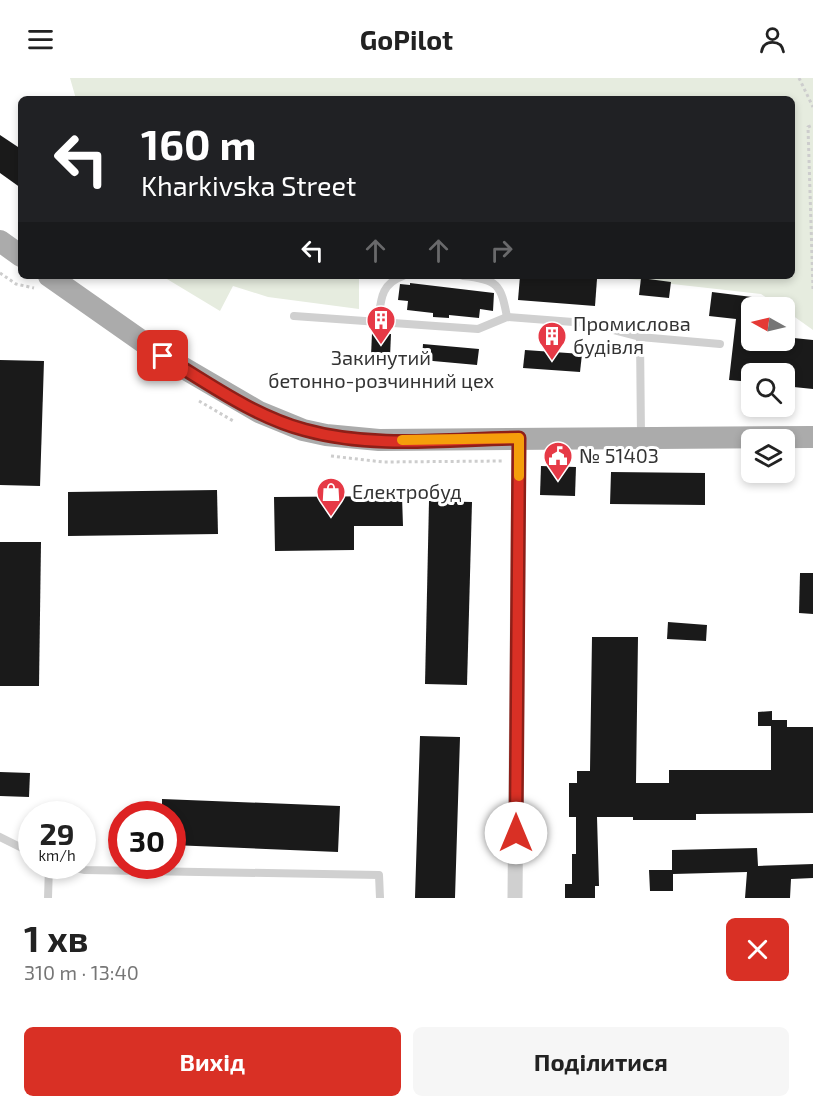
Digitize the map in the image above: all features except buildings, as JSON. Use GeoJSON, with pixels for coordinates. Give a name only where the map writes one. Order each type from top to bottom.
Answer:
{"type":"FeatureCollection","features":[{"type":"Feature","properties":{"kind":"main road"},"geometry":{"type":"LineString","coordinates":[[0,242],[18,254]]}},
{"type":"Feature","properties":{"kind":"main road"},"geometry":{"type":"LineString","coordinates":[[44,282],[259,412],[293,426],[326,435],[369,440],[519,449],[641,438],[813,436]]}},
{"type":"Feature","properties":{"kind":"street"},"geometry":{"type":"LineString","coordinates":[[516,898],[519,449]]}},
{"type":"Feature","properties":{"kind":"lane"},"geometry":{"type":"LineString","coordinates":[[378,322],[382,293],[386,285],[394,279]]}},
{"type":"Feature","properties":{"kind":"lane"},"geometry":{"type":"LineString","coordinates":[[476,279],[499,287],[507,317]]}},
{"type":"Feature","properties":{"kind":"lane"},"geometry":{"type":"LineString","coordinates":[[294,316],[478,329],[507,317],[586,323],[640,337],[720,344]]}},
{"type":"Feature","properties":{"kind":"lane"},"geometry":{"type":"LineString","coordinates":[[640,337],[641,438]]}},
{"type":"Feature","properties":{"kind":"lane"},"geometry":{"type":"LineString","coordinates":[[0,837],[18,846]]}},
{"type":"Feature","properties":{"kind":"lane"},"geometry":{"type":"LineString","coordinates":[[96,870],[379,875],[380,898]]}},
{"type":"Feature","properties":{"kind":"lane"},"geometry":{"type":"LineString","coordinates":[[48,898],[49,879]]}},
{"type":"Feature","properties":{"kind":"path"},"geometry":{"type":"LineString","coordinates":[[799,78],[813,107]]}},
{"type":"Feature","properties":{"kind":"path"},"geometry":{"type":"LineString","coordinates":[[813,125],[808,127],[813,289]]}},
{"type":"Feature","properties":{"kind":"path"},"geometry":{"type":"LineString","coordinates":[[0,273],[16,284],[44,282]]}},
{"type":"Feature","properties":{"kind":"path"},"geometry":{"type":"LineString","coordinates":[[193,397],[238,424]]}},
{"type":"Feature","properties":{"kind":"path"},"geometry":{"type":"LineString","coordinates":[[330,456],[382,462],[519,449]]}},
{"type":"Feature","properties":{"kind":"shaded area"},"geometry":{"type":"Polygon","coordinates":[[[70,78],[813,78],[813,330],[795,317],[795,297],[766,297],[761,294],[628,279],[795,279],[795,96],[75,96],[70,78]]]}},
{"type":"Feature","properties":{"kind":"shaded area"},"geometry":{"type":"Polygon","coordinates":[[[167,279],[359,279],[359,309],[268,297],[233,286],[220,311],[167,279]]]}},
{"type":"Feature","properties":{"kind":"slow traffic"},"geometry":{"type":"LineString","coordinates":[[402,440],[519,438],[519,476]]}},
{"type":"Feature","properties":{"kind":"place","name":"Закинутий бетонно-розчинний цех"},"geometry":{"type":"Point","coordinates":[381,346]}},
{"type":"Feature","properties":{"kind":"place","name":"Промислова будівля"},"geometry":{"type":"Point","coordinates":[552,362]}},
{"type":"Feature","properties":{"kind":"place","name":"№ 51403"},"geometry":{"type":"Point","coordinates":[558,482]}},
{"type":"Feature","properties":{"kind":"place","name":"Електробуд"},"geometry":{"type":"Point","coordinates":[331,518]}},
{"type":"Feature","properties":{"kind":"route"},"geometry":{"type":"LineString","coordinates":[[163,356],[259,412],[303,430],[350,439],[519,438],[516,833]]}}]}
